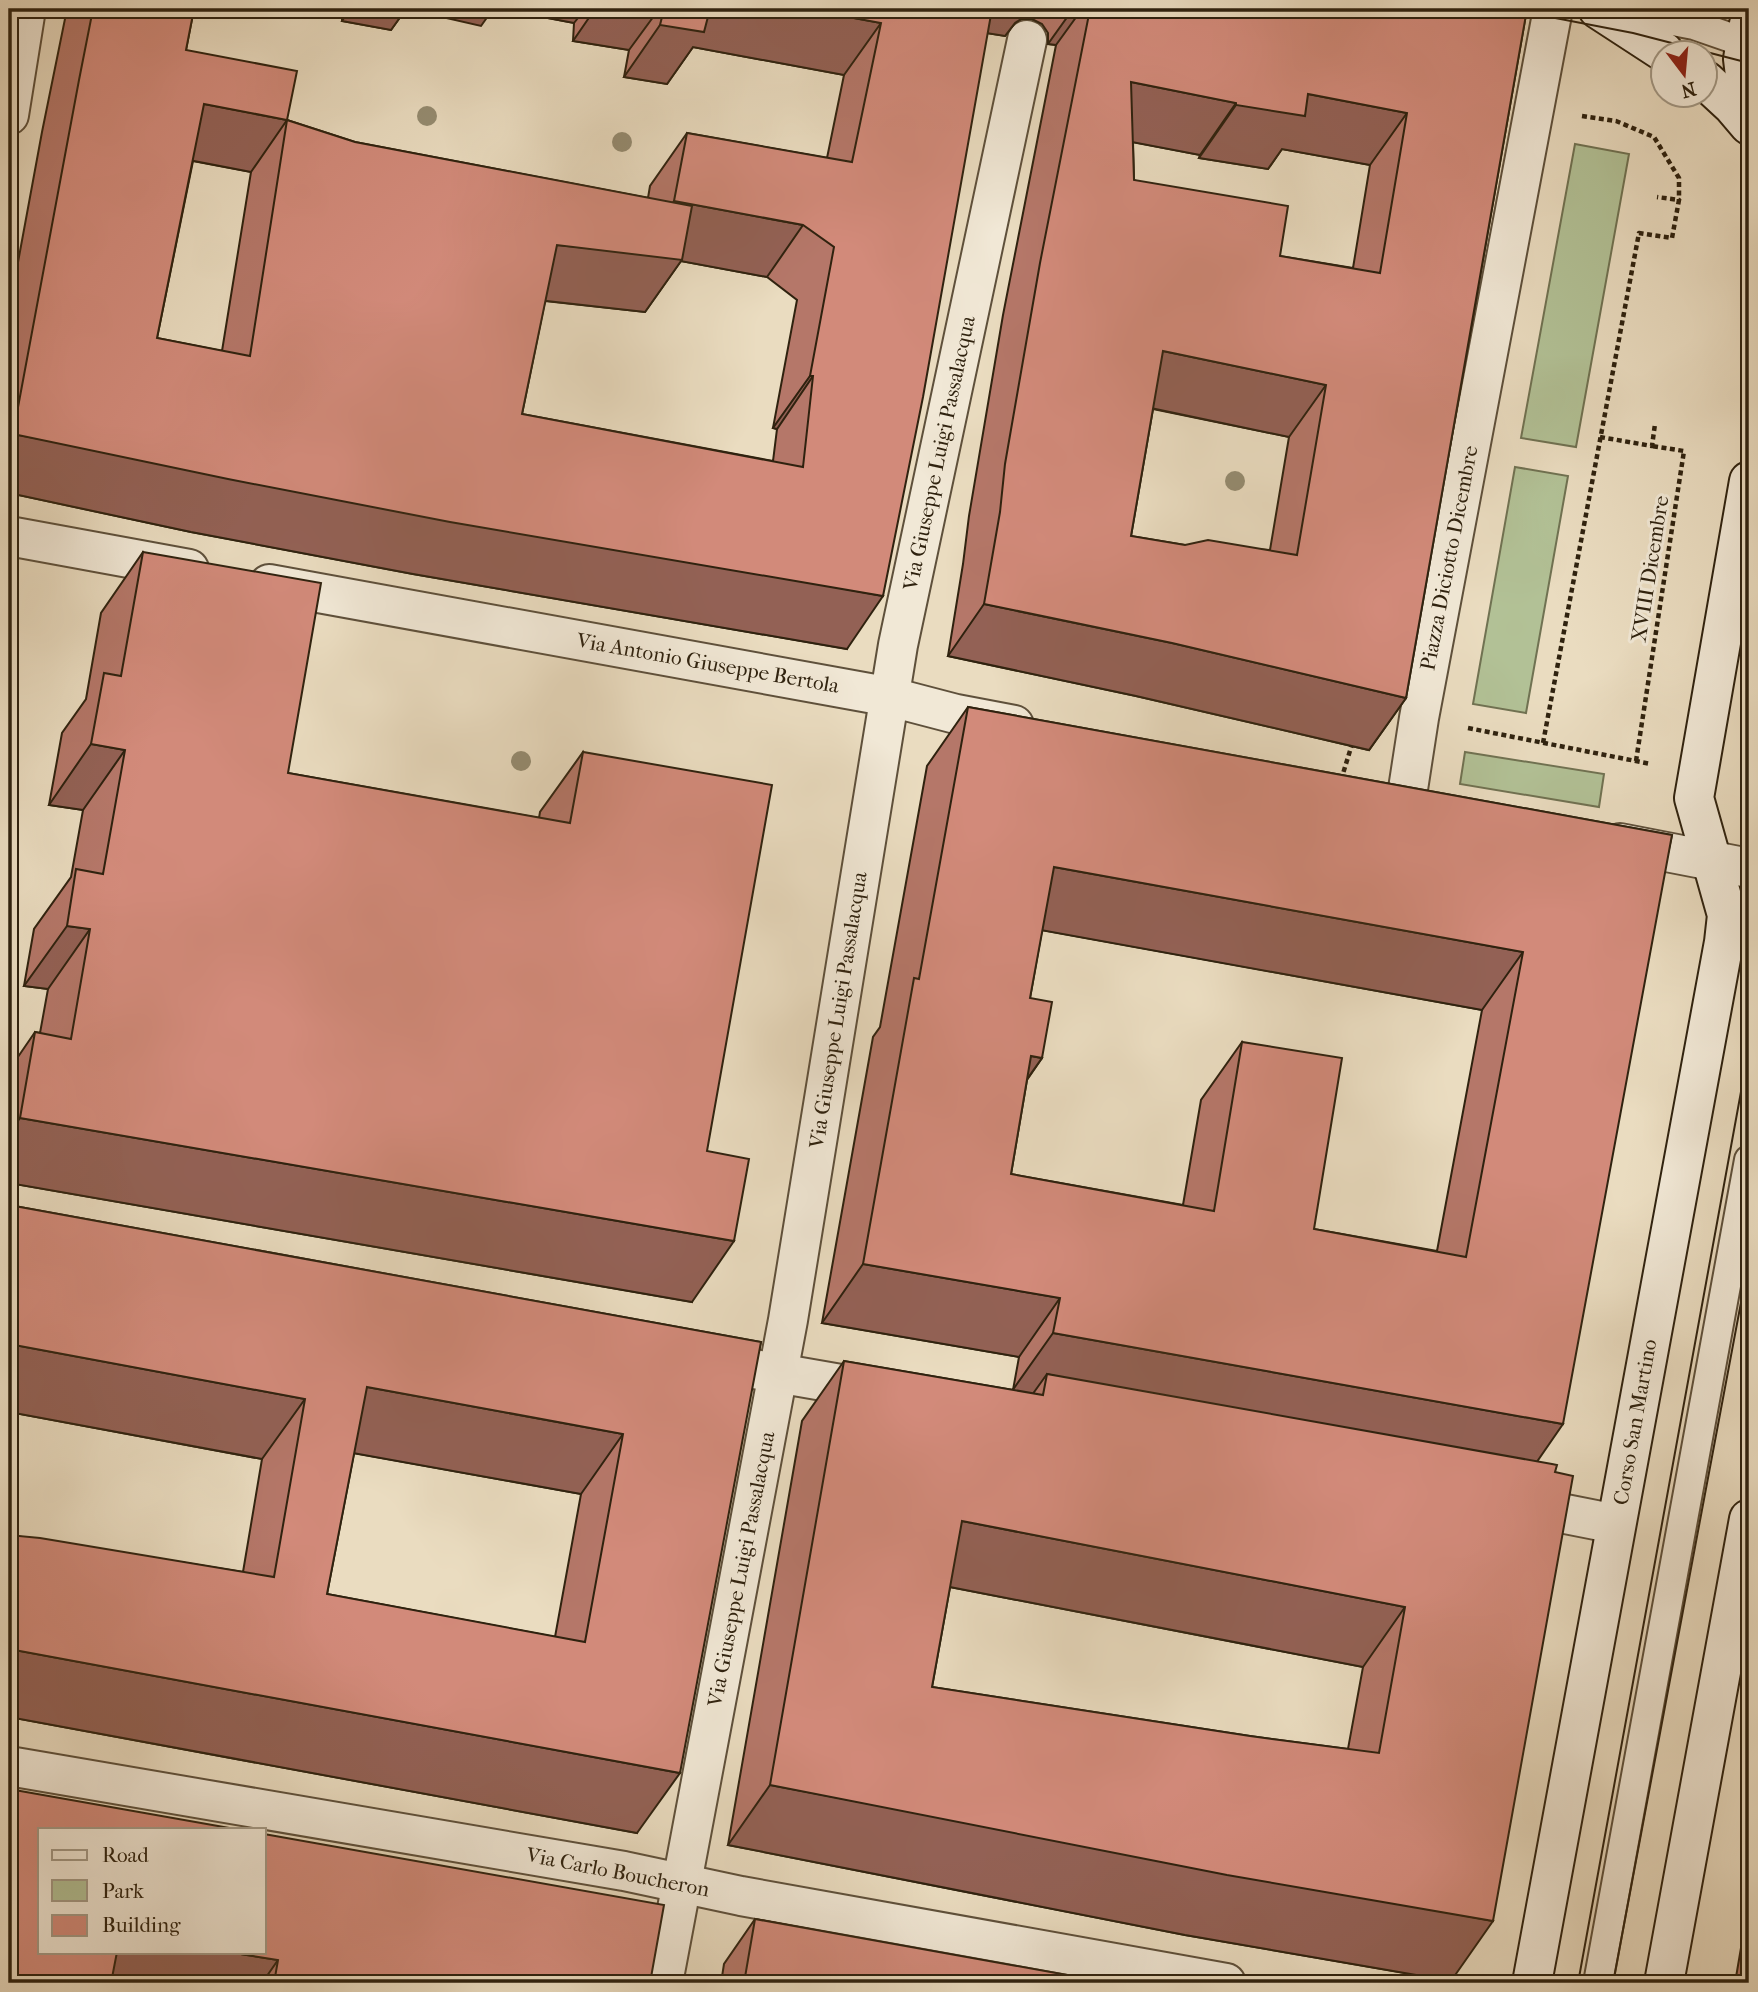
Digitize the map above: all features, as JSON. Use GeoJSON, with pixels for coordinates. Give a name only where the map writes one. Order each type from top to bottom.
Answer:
{"type":"FeatureCollection","features":[{"type":"Feature","properties":{"kind":"street"},"geometry":{"type":"LineString","coordinates":[[9,114],[26,9]]}},
{"type":"Feature","properties":{"kind":"street","name":"Piazza Diciotto Dicembre"},"geometry":{"type":"LineString","coordinates":[[1406,802],[1419,718],[1553,9]]}},
{"type":"Feature","properties":{"kind":"street"},"geometry":{"type":"LineString","coordinates":[[1598,9],[1650,43]]}},
{"type":"Feature","properties":{"kind":"street"},"geometry":{"type":"LineString","coordinates":[[1748,37],[1743,59],[1749,108]]}},
{"type":"Feature","properties":{"kind":"street","name":"Via Giuseppe Luigi Passalacqua"},"geometry":{"type":"LineString","coordinates":[[663,1983],[790,1306],[898,645],[1027,40]]}},
{"type":"Feature","properties":{"kind":"street"},"geometry":{"type":"LineString","coordinates":[[1720,94],[1749,125]]}},
{"type":"Feature","properties":{"kind":"street"},"geometry":{"type":"LineString","coordinates":[[1712,861],[1694,798],[1749,481]]}},
{"type":"Feature","properties":{"kind":"street","name":"Via Antonio Giuseppe Bertola"},"geometry":{"type":"LineString","coordinates":[[9,536],[891,696],[956,714],[1052,733]]}},
{"type":"Feature","properties":{"kind":"street"},"geometry":{"type":"LineString","coordinates":[[1339,789],[1445,809]]}},
{"type":"Feature","properties":{"kind":"street"},"geometry":{"type":"LineString","coordinates":[[1589,837],[1749,868]]}},
{"type":"Feature","properties":{"kind":"street","name":"Corso San Martino"},"geometry":{"type":"LineString","coordinates":[[1532,1983],[1724,942],[1727,915],[1712,861]]}},
{"type":"Feature","properties":{"kind":"street"},"geometry":{"type":"LineString","coordinates":[[725,1364],[912,1397]]}},
{"type":"Feature","properties":{"kind":"street"},"geometry":{"type":"LineString","coordinates":[[1486,1499],[1616,1524]]}},
{"type":"Feature","properties":{"kind":"street"},"geometry":{"type":"LineString","coordinates":[[1664,1983],[1747,1540]]}},
{"type":"Feature","properties":{"kind":"street","name":"Via Carlo Boucheron"},"geometry":{"type":"LineString","coordinates":[[9,1766],[624,1871],[741,1896],[1226,1983]]}},
{"type":"Feature","properties":{"kind":"lane"},"geometry":{"type":"LineString","coordinates":[[1611,9],[1695,24],[1748,37]]}},
{"type":"Feature","properties":{"kind":"lane"},"geometry":{"type":"LineString","coordinates":[[1598,1983],[1749,1160]]}},
{"type":"Feature","properties":{"kind":"path"},"geometry":{"type":"LineString","coordinates":[[1534,109],[1616,121],[1654,136],[1679,178],[1679,200],[1672,238],[1639,233],[1543,743]]}},
{"type":"Feature","properties":{"kind":"path"},"geometry":{"type":"LineString","coordinates":[[1657,197],[1679,200]]}},
{"type":"Feature","properties":{"kind":"path"},"geometry":{"type":"LineString","coordinates":[[1600,438],[1652,446],[1655,424]]}},
{"type":"Feature","properties":{"kind":"path","name":"XVIII Dicembre"},"geometry":{"type":"LineString","coordinates":[[1636,761],[1684,451],[1652,446]]}},
{"type":"Feature","properties":{"kind":"path"},"geometry":{"type":"LineString","coordinates":[[1419,718],[1652,765]]}},
{"type":"Feature","properties":{"kind":"path"},"geometry":{"type":"LineString","coordinates":[[1339,789],[1354,733]]}},
{"type":"Feature","properties":{"kind":"green space"},"geometry":{"type":"Polygon","coordinates":[[[1575,144],[1629,154],[1576,447],[1521,438],[1575,144]]]}},
{"type":"Feature","properties":{"kind":"green space"},"geometry":{"type":"Polygon","coordinates":[[[1515,467],[1568,476],[1526,713],[1473,704],[1515,467]]]}},
{"type":"Feature","properties":{"kind":"green space"},"geometry":{"type":"Polygon","coordinates":[[[1465,752],[1604,774],[1599,807],[1460,784],[1465,752]]]}},
{"type":"Feature","properties":{"kind":"building"},"geometry":{"type":"Polygon","coordinates":[[[93,9],[194,9],[186,50],[297,71],[287,120],[355,142],[692,206],[682,260],[557,245],[522,414],[803,467],[813,376],[810,376],[834,247],[803,225],[674,201],[687,133],[852,162],[881,23],[805,9],[992,9],[923,397],[883,596],[450,522],[13,434],[93,9]],[[204,104],[157,338],[250,356],[287,120],[204,104]]]}},
{"type":"Feature","properties":{"kind":"building"},"geometry":{"type":"Polygon","coordinates":[[[664,9],[710,9],[704,32],[660,25],[664,9]]]}},
{"type":"Feature","properties":{"kind":"building"},"geometry":{"type":"Polygon","coordinates":[[[1090,9],[1527,9],[1406,698],[1172,643],[984,604],[1040,263],[1090,9]],[[1131,82],[1134,180],[1288,206],[1280,256],[1380,273],[1407,113],[1308,94],[1305,116],[1236,105],[1131,82]],[[1163,351],[1131,536],[1185,545],[1208,540],[1297,555],[1326,385],[1163,351]]]}},
{"type":"Feature","properties":{"kind":"building"},"geometry":{"type":"Polygon","coordinates":[[[143,552],[321,583],[288,773],[570,823],[583,752],[772,785],[707,1151],[749,1159],[734,1241],[20,1118],[35,1032],[71,1039],[90,929],[67,926],[76,869],[103,874],[125,750],[91,744],[104,673],[121,676],[143,552]]]}},
{"type":"Feature","properties":{"kind":"building"},"geometry":{"type":"Polygon","coordinates":[[[968,707],[1672,835],[1563,1424],[1053,1333],[1060,1298],[863,1264],[914,978],[919,979],[968,707]],[[1054,867],[1030,998],[1052,1002],[1042,1058],[1031,1056],[1011,1174],[1214,1211],[1242,1042],[1342,1058],[1314,1229],[1466,1257],[1523,952],[1054,867]]]}},
{"type":"Feature","properties":{"kind":"building"},"geometry":{"type":"Polygon","coordinates":[[[9,1205],[761,1342],[680,1773],[9,1649],[9,1535],[274,1577],[305,1399],[9,1344],[9,1205]],[[367,1387],[327,1594],[585,1642],[623,1434],[367,1387]]]}},
{"type":"Feature","properties":{"kind":"building"},"geometry":{"type":"Polygon","coordinates":[[[844,1361],[1043,1395],[1047,1374],[1552,1464],[1557,1465],[1555,1472],[1573,1476],[1493,1921],[1227,1875],[770,1785],[844,1361]],[[962,1521],[932,1687],[1379,1753],[1405,1607],[962,1521]]]}},
{"type":"Feature","properties":{"kind":"building"},"geometry":{"type":"Polygon","coordinates":[[[9,1789],[229,1828],[38,1828],[38,1954],[117,1954],[111,1983],[9,1983],[9,1789]]]}},
{"type":"Feature","properties":{"kind":"building"},"geometry":{"type":"Polygon","coordinates":[[[266,1834],[664,1905],[650,1983],[274,1983],[278,1960],[240,1954],[266,1954],[266,1834]]]}},
{"type":"Feature","properties":{"kind":"building"},"geometry":{"type":"Polygon","coordinates":[[[755,1919],[1095,1980],[1094,1982],[1100,1983],[744,1983],[755,1919]]]}},
{"type":"Feature","properties":{"kind":"tram line"},"geometry":{"type":"LineString","coordinates":[[1508,9],[1633,33],[1749,63]]}},
{"type":"Feature","properties":{"kind":"tram line"},"geometry":{"type":"LineString","coordinates":[[1707,9],[1749,16]]}},
{"type":"Feature","properties":{"kind":"tram line"},"geometry":{"type":"LineString","coordinates":[[1578,1983],[1749,1048]]}},
{"type":"Feature","properties":{"kind":"tram line"},"geometry":{"type":"LineString","coordinates":[[1613,1983],[1749,1260]]}}]}
